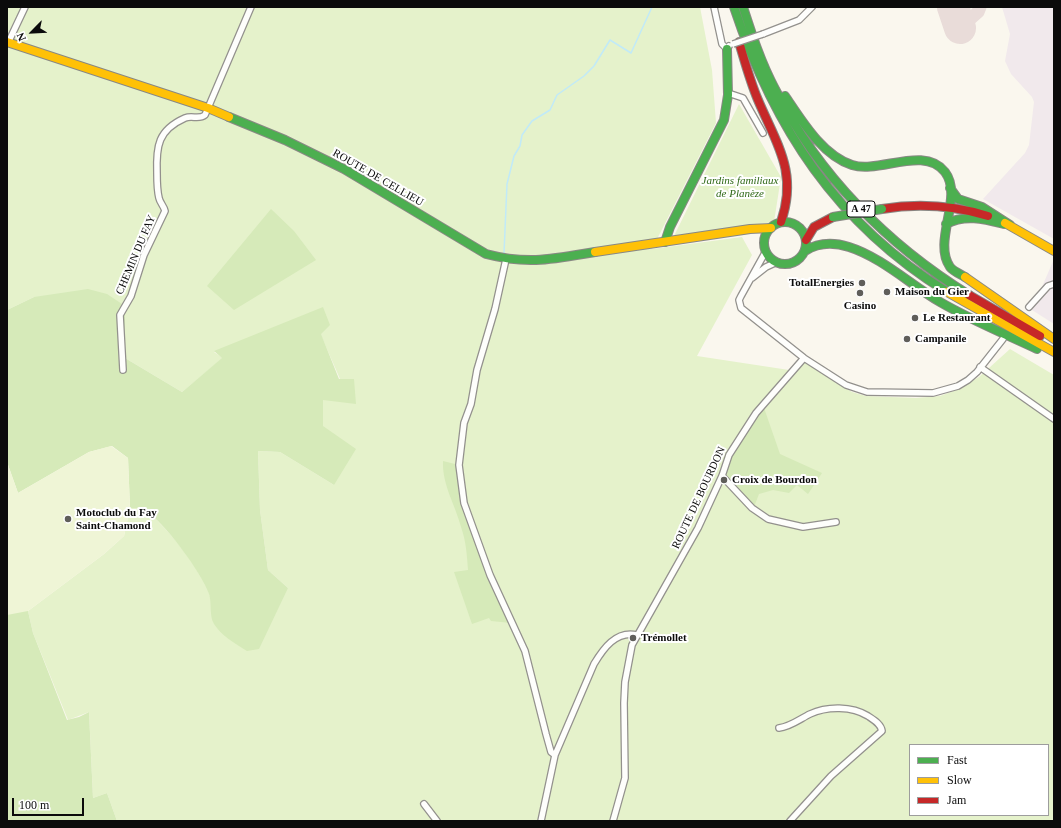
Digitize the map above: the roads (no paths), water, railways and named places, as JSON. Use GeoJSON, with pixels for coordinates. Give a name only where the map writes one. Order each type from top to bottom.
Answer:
{"type":"FeatureCollection","features":[{"type":"Feature","properties":{"kind":"main road"},"geometry":{"type":"LineString","coordinates":[[737,8],[734,24],[751,80],[762,109],[783,154],[787,168],[788,197],[786,211],[781,222]]}},
{"type":"Feature","properties":{"kind":"main road","name":"A 47"},"geometry":{"type":"LineString","coordinates":[[737,8],[786,110],[819,161],[839,186],[877,226],[914,257],[952,284],[1054,344]]}},
{"type":"Feature","properties":{"kind":"main road","name":"A 47"},"geometry":{"type":"LineString","coordinates":[[737,8],[752,60],[786,128],[815,170],[846,208],[881,243],[919,274],[1054,352]]}},
{"type":"Feature","properties":{"kind":"main road","name":"ROUTE DE CELLIEU"},"geometry":{"type":"LineString","coordinates":[[8,42],[208,108],[286,140],[344,169],[486,254],[506,259],[537,261],[745,230],[771,228]]}},
{"type":"Feature","properties":{"kind":"main road"},"geometry":{"type":"LineString","coordinates":[[665,242],[670,226],[724,120],[728,93],[730,47]]}},
{"type":"Feature","properties":{"kind":"main road"},"geometry":{"type":"LineString","coordinates":[[762,59],[770,69],[784,94],[812,132],[842,160],[865,168],[918,160],[929,161],[945,172],[950,188],[958,199],[982,207],[1054,251]]}},
{"type":"Feature","properties":{"kind":"main road"},"geometry":{"type":"LineString","coordinates":[[950,188],[946,224],[945,254],[950,267],[1054,339]]}},
{"type":"Feature","properties":{"kind":"main road"},"geometry":{"type":"LineString","coordinates":[[798,226],[833,217],[882,208],[920,204],[967,209],[1010,225]]}},
{"type":"Feature","properties":{"kind":"main road"},"geometry":{"type":"LineString","coordinates":[[805,251],[806,240],[814,227],[833,217]]}},
{"type":"Feature","properties":{"kind":"main road"},"geometry":{"type":"LineString","coordinates":[[946,224],[952,220],[966,217],[1010,225]]}},
{"type":"Feature","properties":{"kind":"main road"},"geometry":{"type":"LineString","coordinates":[[764,242],[771,228],[781,222],[787,222],[798,226],[802,230],[806,240]]}},
{"type":"Feature","properties":{"kind":"main road"},"geometry":{"type":"LineString","coordinates":[[745,230],[758,235],[764,242],[766,251],[777,262],[788,264],[794,262],[811,246],[827,242],[857,249],[881,263],[941,303],[1054,356]]}},
{"type":"Feature","properties":{"kind":"street"},"geometry":{"type":"LineString","coordinates":[[8,42],[25,7]]}},
{"type":"Feature","properties":{"kind":"street"},"geometry":{"type":"LineString","coordinates":[[208,108],[252,7]]}},
{"type":"Feature","properties":{"kind":"street"},"geometry":{"type":"LineString","coordinates":[[714,7],[722,44],[730,47],[799,20],[812,7]]}},
{"type":"Feature","properties":{"kind":"street"},"geometry":{"type":"LineString","coordinates":[[728,93],[743,98],[763,133]]}},
{"type":"Feature","properties":{"kind":"street","name":"CHEMIN DU FAY"},"geometry":{"type":"LineString","coordinates":[[123,370],[120,315],[131,296],[144,255],[165,211],[158,195],[157,155],[159,142],[167,130],[185,118],[203,117],[208,108]]}},
{"type":"Feature","properties":{"kind":"street"},"geometry":{"type":"LineString","coordinates":[[766,251],[739,300],[741,308],[806,359],[846,385],[866,392],[933,393],[947,390],[968,380],[1003,339]]}},
{"type":"Feature","properties":{"kind":"street"},"geometry":{"type":"LineString","coordinates":[[506,259],[495,309],[477,370],[471,404],[464,423],[459,465],[464,503],[490,575],[525,651],[546,734],[552,752],[555,755]]}},
{"type":"Feature","properties":{"kind":"street"},"geometry":{"type":"LineString","coordinates":[[748,283],[760,271],[777,262]]}},
{"type":"Feature","properties":{"kind":"street"},"geometry":{"type":"LineString","coordinates":[[1029,307],[1048,286],[1054,284]]}},
{"type":"Feature","properties":{"kind":"street","name":"ROUTE DE BOURDON"},"geometry":{"type":"LineString","coordinates":[[613,821],[625,778],[625,682],[632,645],[680,561],[722,476],[729,455],[756,413],[806,359]]}},
{"type":"Feature","properties":{"kind":"street"},"geometry":{"type":"LineString","coordinates":[[980,367],[1054,420]]}},
{"type":"Feature","properties":{"kind":"street"},"geometry":{"type":"LineString","coordinates":[[722,476],[752,508],[768,519],[803,527],[836,522]]}},
{"type":"Feature","properties":{"kind":"street"},"geometry":{"type":"LineString","coordinates":[[541,821],[555,755],[594,664],[601,653],[618,637],[625,634],[637,635]]}},
{"type":"Feature","properties":{"kind":"street"},"geometry":{"type":"LineString","coordinates":[[779,728],[792,724],[814,712],[844,708],[857,710],[866,714],[879,725],[882,732],[831,776],[790,821]]}},
{"type":"Feature","properties":{"kind":"street"},"geometry":{"type":"LineString","coordinates":[[424,804],[437,821]]}},
{"type":"Feature","properties":{"kind":"waterway"},"geometry":{"type":"LineString","coordinates":[[504,253],[507,184],[514,156],[520,146],[522,135],[532,121],[550,110],[557,95],[584,76],[594,66],[610,40],[631,53],[652,7]]}},
{"type":"Feature","properties":{"kind":"place","name":"TotalEnergies"},"geometry":{"type":"Point","coordinates":[862,283]}},
{"type":"Feature","properties":{"kind":"place","name":"Maison du Gier"},"geometry":{"type":"Point","coordinates":[887,292]}},
{"type":"Feature","properties":{"kind":"place","name":"Casino"},"geometry":{"type":"Point","coordinates":[860,293]}},
{"type":"Feature","properties":{"kind":"place","name":"Le Restaurant"},"geometry":{"type":"Point","coordinates":[915,318]}},
{"type":"Feature","properties":{"kind":"place","name":"Campanile"},"geometry":{"type":"Point","coordinates":[907,339]}},
{"type":"Feature","properties":{"kind":"place","name":"Croix de Bourdon"},"geometry":{"type":"Point","coordinates":[724,480]}},
{"type":"Feature","properties":{"kind":"place","name":"Motoclub du Fay Saint-Chamond"},"geometry":{"type":"Point","coordinates":[68,519]}},
{"type":"Feature","properties":{"kind":"place","name":"Trémollet"},"geometry":{"type":"Point","coordinates":[633,638]}},
{"type":"Feature","properties":{"kind":"park label","name":"Jardins familiaux de Planèze"},"geometry":{"type":"Point","coordinates":[740,187]}}]}
